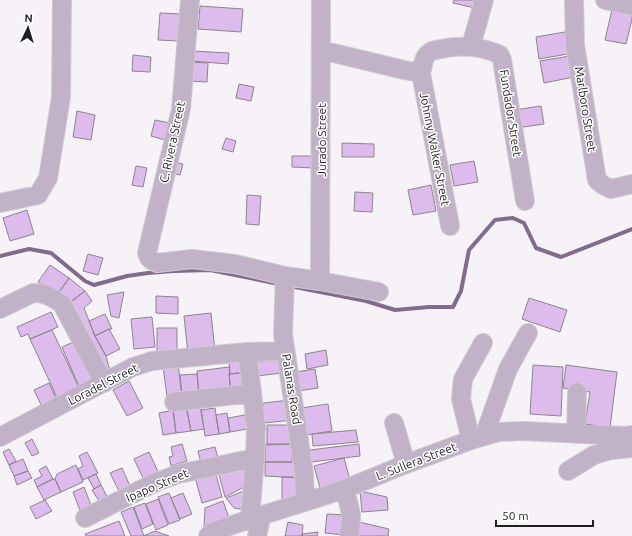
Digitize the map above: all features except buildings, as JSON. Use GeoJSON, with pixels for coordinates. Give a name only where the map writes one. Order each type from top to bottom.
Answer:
{"type":"FeatureCollection","features":[{"type":"Feature","properties":{"kind":"street"},"geometry":{"type":"LineString","coordinates":[[0,203],[38,195],[48,178],[61,97],[62,0]]}},
{"type":"Feature","properties":{"kind":"street","name":"C. Rivera Street"},"geometry":{"type":"LineString","coordinates":[[190,0],[181,109],[147,253],[149,258],[157,263],[192,259],[235,264],[285,283]]}},
{"type":"Feature","properties":{"kind":"street","name":"Jurado Street"},"geometry":{"type":"LineString","coordinates":[[320,281],[321,0]]}},
{"type":"Feature","properties":{"kind":"street"},"geometry":{"type":"LineString","coordinates":[[471,46],[484,0]]}},
{"type":"Feature","properties":{"kind":"street","name":"Marlboro Street"},"geometry":{"type":"LineString","coordinates":[[574,0],[575,45],[597,180],[611,189],[632,184]]}},
{"type":"Feature","properties":{"kind":"street"},"geometry":{"type":"LineString","coordinates":[[605,0],[632,6]]}},
{"type":"Feature","properties":{"kind":"street","name":"Fundador Street"},"geometry":{"type":"LineString","coordinates":[[421,73],[425,57],[429,52],[451,46],[471,46],[493,51],[500,55],[525,201]]}},
{"type":"Feature","properties":{"kind":"street"},"geometry":{"type":"LineString","coordinates":[[321,50],[421,73]]}},
{"type":"Feature","properties":{"kind":"street","name":"Johnny Walker Street"},"geometry":{"type":"LineString","coordinates":[[421,73],[450,226]]}},
{"type":"Feature","properties":{"kind":"street"},"geometry":{"type":"LineString","coordinates":[[285,283],[320,281],[379,292]]}},
{"type":"Feature","properties":{"kind":"street","name":"Palanas Road"},"geometry":{"type":"LineString","coordinates":[[285,283],[283,334],[304,473],[305,502]]}},
{"type":"Feature","properties":{"kind":"street"},"geometry":{"type":"LineString","coordinates":[[0,309],[38,292],[48,295],[58,301],[62,304],[104,383]]}},
{"type":"Feature","properties":{"kind":"street"},"geometry":{"type":"LineString","coordinates":[[483,343],[463,379],[461,399],[479,438],[487,428],[508,368],[528,333]]}},
{"type":"Feature","properties":{"kind":"street","name":"Loradel Street"},"geometry":{"type":"LineString","coordinates":[[0,437],[133,367],[152,361],[247,352],[286,351]]}},
{"type":"Feature","properties":{"kind":"street"},"geometry":{"type":"LineString","coordinates":[[247,352],[256,425],[257,536]]}},
{"type":"Feature","properties":{"kind":"street"},"geometry":{"type":"LineString","coordinates":[[576,434],[577,392]]}},
{"type":"Feature","properties":{"kind":"street"},"geometry":{"type":"LineString","coordinates":[[174,402],[252,393]]}},
{"type":"Feature","properties":{"kind":"street"},"geometry":{"type":"LineString","coordinates":[[394,423],[406,464]]}},
{"type":"Feature","properties":{"kind":"street","name":"L. Sullera Street"},"geometry":{"type":"LineString","coordinates":[[208,536],[212,532],[345,489],[406,464],[499,432],[523,430],[576,434],[632,435]]}},
{"type":"Feature","properties":{"kind":"street"},"geometry":{"type":"LineString","coordinates":[[568,471],[594,455],[611,450],[632,448]]}},
{"type":"Feature","properties":{"kind":"street","name":"Ipapo Street"},"geometry":{"type":"LineString","coordinates":[[85,518],[154,483],[178,474],[256,458]]}},
{"type":"Feature","properties":{"kind":"street"},"geometry":{"type":"LineString","coordinates":[[345,489],[351,514],[349,536]]}},
{"type":"Feature","properties":{"kind":"waterway"},"geometry":{"type":"LineString","coordinates":[[290,286],[366,301],[395,310],[429,307],[453,307],[461,291],[469,250],[495,220],[513,218],[524,223],[536,248],[561,257],[632,229]]}},
{"type":"Feature","properties":{"kind":"waterway"},"geometry":{"type":"LineString","coordinates":[[0,256],[29,249],[51,253],[85,281],[94,285],[127,276],[148,273],[210,270],[279,284]]}}]}
